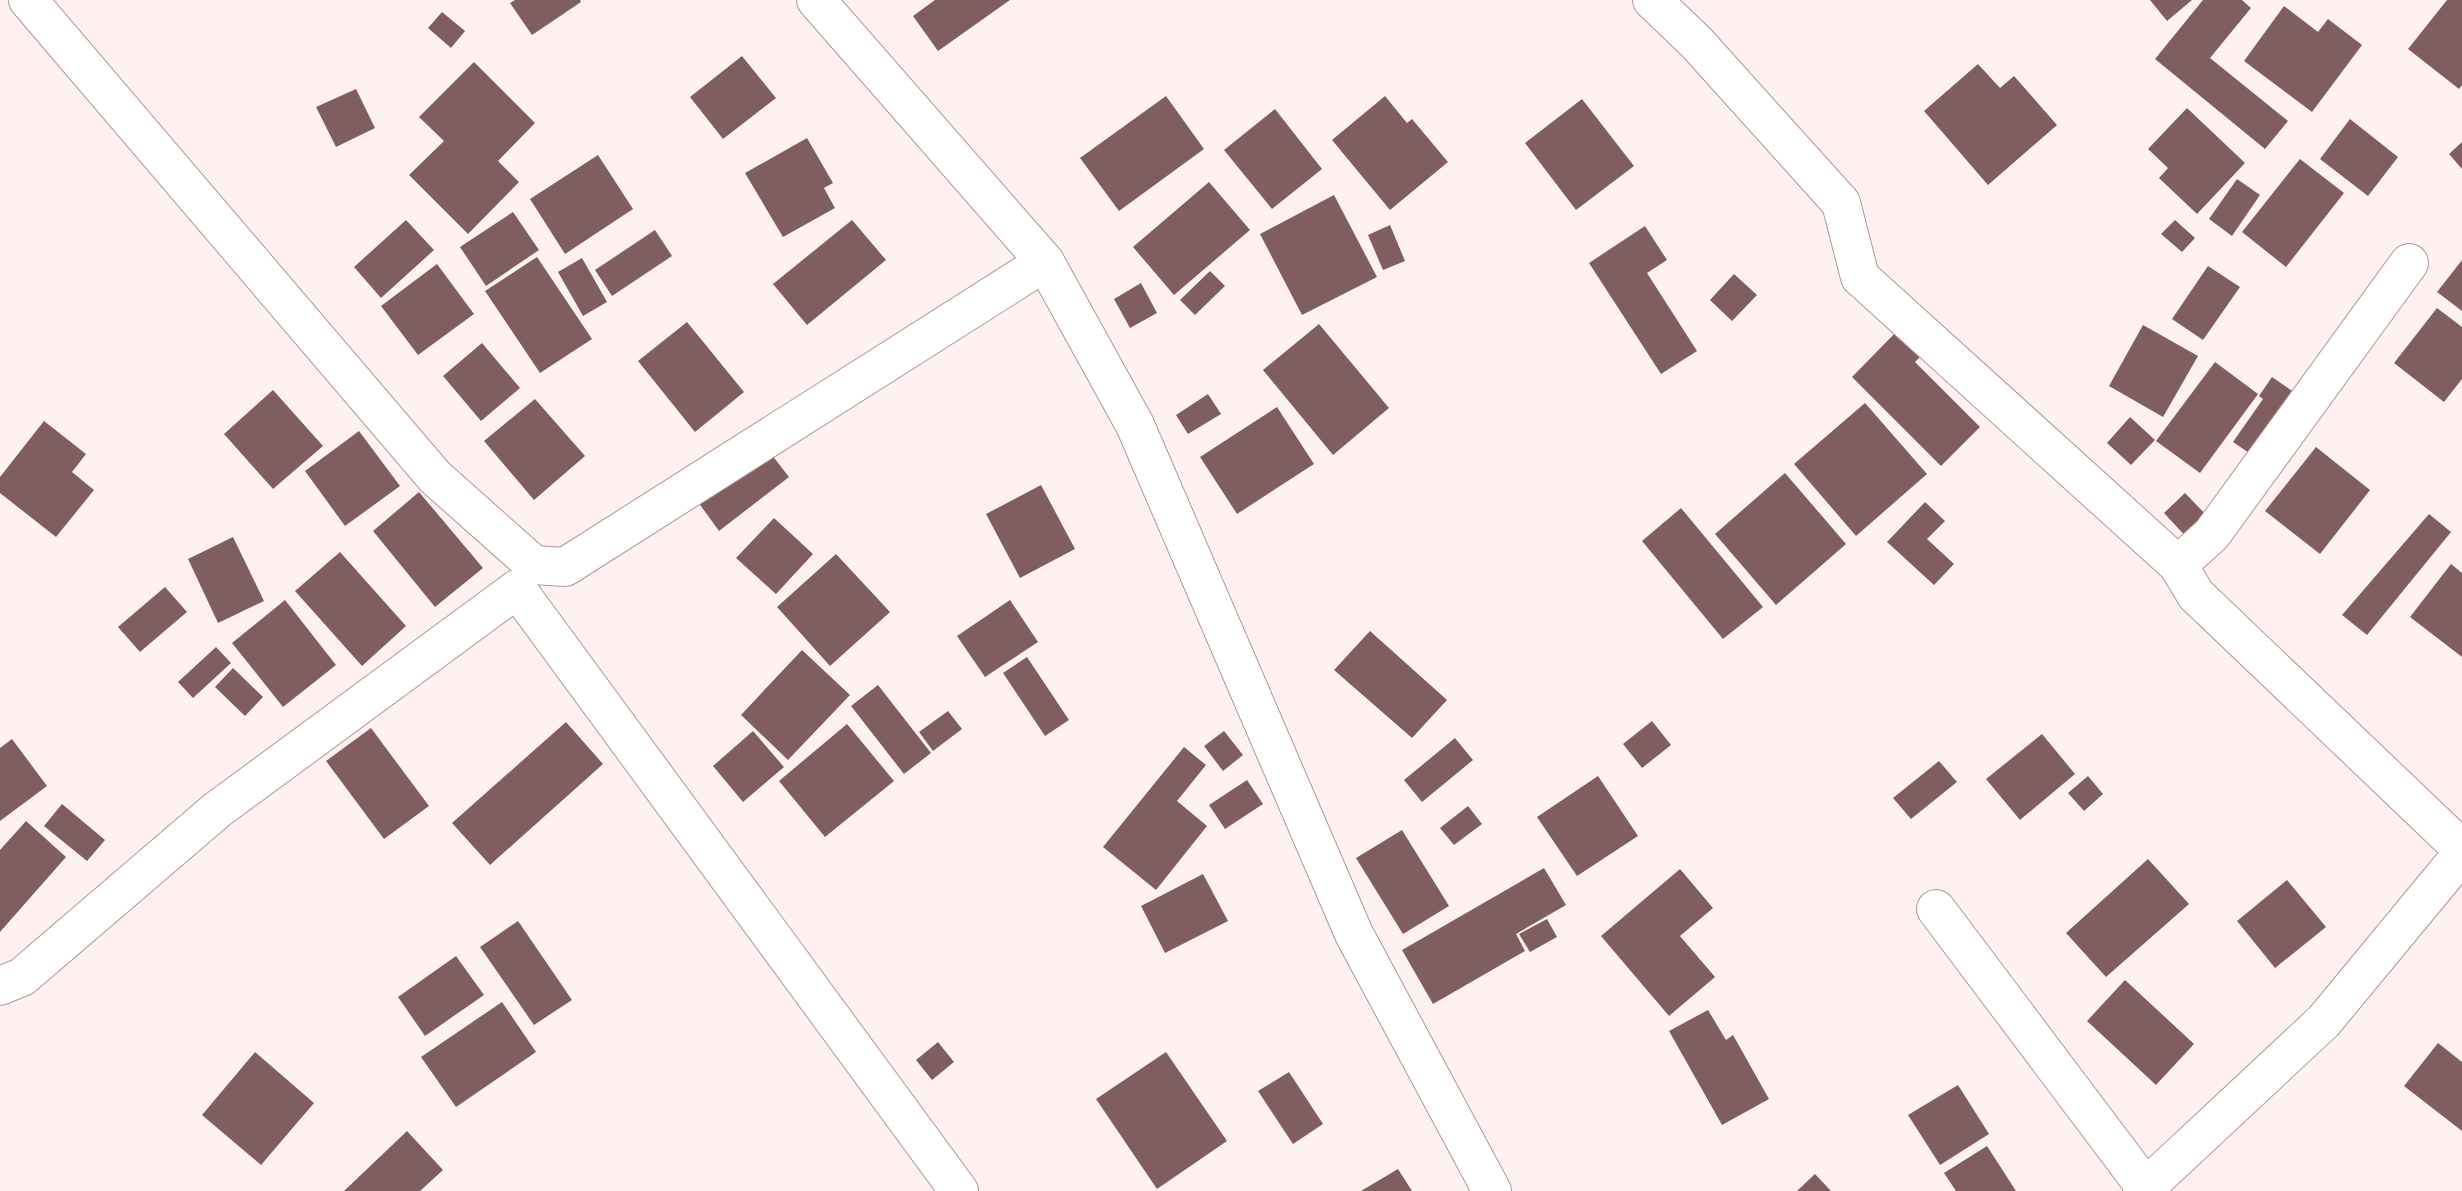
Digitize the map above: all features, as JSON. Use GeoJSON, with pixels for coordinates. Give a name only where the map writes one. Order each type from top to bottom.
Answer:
{"type":"FeatureCollection","features":[{"type":"Feature","properties":{"kind":"street"},"geometry":{"type":"LineString","coordinates":[[28,0],[435,477],[534,565],[565,567],[1045,262]]}},
{"type":"Feature","properties":{"kind":"street"},"geometry":{"type":"LineString","coordinates":[[816,0],[1045,262],[1135,425],[1354,934],[1492,1191]]}},
{"type":"Feature","properties":{"kind":"street"},"geometry":{"type":"LineString","coordinates":[[1652,0],[1696,42],[1841,203],[1860,277],[2178,565],[2196,595],[2462,849]]}},
{"type":"Feature","properties":{"kind":"street"},"geometry":{"type":"LineString","coordinates":[[2178,565],[2212,534],[2409,263]]}},
{"type":"Feature","properties":{"kind":"street"},"geometry":{"type":"LineString","coordinates":[[0,986],[22,977],[217,810],[517,589],[959,1191]]}},
{"type":"Feature","properties":{"kind":"street"},"geometry":{"type":"LineString","coordinates":[[1936,909],[2144,1189],[2324,1021],[2462,854]]}},
{"type":"Feature","properties":{"kind":"building"},"geometry":{"type":"Polygon","coordinates":[[[515,0],[581,2],[532,35],[510,3],[515,0]]]}},
{"type":"Feature","properties":{"kind":"building"},"geometry":{"type":"Polygon","coordinates":[[[935,0],[1010,0],[938,51],[913,16],[935,0]]]}},
{"type":"Feature","properties":{"kind":"building"},"geometry":{"type":"Polygon","coordinates":[[[2150,0],[2192,0],[2167,21],[2150,0]]]}},
{"type":"Feature","properties":{"kind":"building"},"geometry":{"type":"Polygon","coordinates":[[[2203,0],[2242,0],[2251,8],[2210,58],[2288,121],[2265,149],[2155,59],[2203,0]]]}},
{"type":"Feature","properties":{"kind":"building"},"geometry":{"type":"Polygon","coordinates":[[[2447,0],[2462,0],[2462,85],[2459,89],[2408,49],[2447,0]]]}},
{"type":"Feature","properties":{"kind":"building"},"geometry":{"type":"Polygon","coordinates":[[[2284,6],[2318,32],[2328,19],[2362,45],[2312,112],[2244,61],[2284,6]]]}},
{"type":"Feature","properties":{"kind":"building"},"geometry":{"type":"Polygon","coordinates":[[[442,12],[465,31],[451,48],[428,28],[442,12]]]}},
{"type":"Feature","properties":{"kind":"building"},"geometry":{"type":"Polygon","coordinates":[[[742,56],[776,98],[723,139],[690,97],[742,56]]]}},
{"type":"Feature","properties":{"kind":"building"},"geometry":{"type":"Polygon","coordinates":[[[474,62],[535,123],[498,161],[519,182],[468,234],[409,175],[444,141],[419,117],[474,62]]]}},
{"type":"Feature","properties":{"kind":"building"},"geometry":{"type":"Polygon","coordinates":[[[1978,64],[2000,88],[2014,76],[2057,125],[1988,185],[1924,111],[1978,64]]]}},
{"type":"Feature","properties":{"kind":"building"},"geometry":{"type":"Polygon","coordinates":[[[356,89],[375,128],[336,147],[316,107],[356,89]]]}},
{"type":"Feature","properties":{"kind":"building"},"geometry":{"type":"Polygon","coordinates":[[[1166,96],[1204,149],[1119,211],[1080,158],[1166,96]]]}},
{"type":"Feature","properties":{"kind":"building"},"geometry":{"type":"Polygon","coordinates":[[[1385,96],[1407,123],[1412,119],[1448,162],[1390,210],[1332,140],[1385,96]]]}},
{"type":"Feature","properties":{"kind":"building"},"geometry":{"type":"Polygon","coordinates":[[[1582,99],[1634,166],[1576,210],[1525,143],[1582,99]]]}},
{"type":"Feature","properties":{"kind":"building"},"geometry":{"type":"Polygon","coordinates":[[[2187,108],[2245,163],[2197,214],[2159,178],[2168,168],[2148,149],[2187,108]]]}},
{"type":"Feature","properties":{"kind":"building"},"geometry":{"type":"Polygon","coordinates":[[[1275,109],[1322,169],[1272,209],[1224,150],[1275,109]]]}},
{"type":"Feature","properties":{"kind":"building"},"geometry":{"type":"Polygon","coordinates":[[[2350,119],[2398,157],[2368,196],[2320,159],[2350,119]]]}},
{"type":"Feature","properties":{"kind":"building"},"geometry":{"type":"Polygon","coordinates":[[[807,138],[833,183],[824,188],[835,208],[783,237],[745,173],[807,138]]]}},
{"type":"Feature","properties":{"kind":"building"},"geometry":{"type":"Polygon","coordinates":[[[2462,142],[2462,169],[2449,154],[2462,142]]]}},
{"type":"Feature","properties":{"kind":"building"},"geometry":{"type":"Polygon","coordinates":[[[598,155],[633,209],[565,254],[530,199],[598,155]]]}},
{"type":"Feature","properties":{"kind":"building"},"geometry":{"type":"Polygon","coordinates":[[[2300,159],[2344,193],[2286,267],[2242,232],[2300,159]]]}},
{"type":"Feature","properties":{"kind":"building"},"geometry":{"type":"Polygon","coordinates":[[[2237,179],[2260,195],[2232,236],[2209,219],[2237,179]]]}},
{"type":"Feature","properties":{"kind":"building"},"geometry":{"type":"Polygon","coordinates":[[[1209,182],[1250,230],[1174,295],[1133,247],[1209,182]]]}},
{"type":"Feature","properties":{"kind":"building"},"geometry":{"type":"Polygon","coordinates":[[[1334,195],[1377,277],[1302,315],[1260,234],[1334,195]]]}},
{"type":"Feature","properties":{"kind":"building"},"geometry":{"type":"Polygon","coordinates":[[[513,212],[539,250],[486,286],[460,247],[513,212]]]}},
{"type":"Feature","properties":{"kind":"building"},"geometry":{"type":"Polygon","coordinates":[[[406,220],[434,250],[381,298],[354,267],[406,220]]]}},
{"type":"Feature","properties":{"kind":"building"},"geometry":{"type":"Polygon","coordinates":[[[852,220],[886,260],[807,325],[773,284],[852,220]]]}},
{"type":"Feature","properties":{"kind":"building"},"geometry":{"type":"Polygon","coordinates":[[[2175,220],[2195,238],[2182,252],[2161,234],[2175,220]]]}},
{"type":"Feature","properties":{"kind":"building"},"geometry":{"type":"Polygon","coordinates":[[[1390,225],[1405,261],[1383,270],[1368,235],[1390,225]]]}},
{"type":"Feature","properties":{"kind":"building"},"geometry":{"type":"Polygon","coordinates":[[[1645,226],[1667,260],[1647,273],[1697,351],[1661,374],[1589,263],[1645,226]]]}},
{"type":"Feature","properties":{"kind":"building"},"geometry":{"type":"Polygon","coordinates":[[[655,230],[672,256],[612,296],[595,270],[655,230]]]}},
{"type":"Feature","properties":{"kind":"building"},"geometry":{"type":"Polygon","coordinates":[[[537,257],[592,339],[540,373],[485,291],[537,257]]]}},
{"type":"Feature","properties":{"kind":"building"},"geometry":{"type":"Polygon","coordinates":[[[582,258],[607,302],[583,316],[558,272],[582,258]]]}},
{"type":"Feature","properties":{"kind":"building"},"geometry":{"type":"Polygon","coordinates":[[[2462,260],[2462,311],[2437,292],[2462,260]]]}},
{"type":"Feature","properties":{"kind":"building"},"geometry":{"type":"Polygon","coordinates":[[[437,264],[474,314],[418,355],[381,306],[437,264]]]}},
{"type":"Feature","properties":{"kind":"building"},"geometry":{"type":"Polygon","coordinates":[[[2208,266],[2240,287],[2203,340],[2172,319],[2208,266]]]}},
{"type":"Feature","properties":{"kind":"building"},"geometry":{"type":"Polygon","coordinates":[[[1210,271],[1225,286],[1195,315],[1180,300],[1210,271]]]}},
{"type":"Feature","properties":{"kind":"building"},"geometry":{"type":"Polygon","coordinates":[[[1734,274],[1757,295],[1732,321],[1710,300],[1734,274]]]}},
{"type":"Feature","properties":{"kind":"building"},"geometry":{"type":"Polygon","coordinates":[[[1141,283],[1157,313],[1130,328],[1114,299],[1141,283]]]}},
{"type":"Feature","properties":{"kind":"building"},"geometry":{"type":"Polygon","coordinates":[[[2437,308],[2462,327],[2462,379],[2444,402],[2394,363],[2437,308]]]}},
{"type":"Feature","properties":{"kind":"building"},"geometry":{"type":"Polygon","coordinates":[[[687,322],[744,392],[695,432],[638,361],[687,322]]]}},
{"type":"Feature","properties":{"kind":"building"},"geometry":{"type":"Polygon","coordinates":[[[1319,324],[1389,408],[1333,455],[1263,370],[1319,324]]]}},
{"type":"Feature","properties":{"kind":"building"},"geometry":{"type":"Polygon","coordinates":[[[1903,325],[1928,349],[1915,362],[1980,427],[1941,466],[1852,377],[1903,325]]]}},
{"type":"Feature","properties":{"kind":"building"},"geometry":{"type":"Polygon","coordinates":[[[2143,325],[2198,356],[2163,417],[2109,386],[2143,325]]]}},
{"type":"Feature","properties":{"kind":"building"},"geometry":{"type":"Polygon","coordinates":[[[482,343],[520,388],[481,421],[443,376],[482,343]]]}},
{"type":"Feature","properties":{"kind":"building"},"geometry":{"type":"Polygon","coordinates":[[[2215,362],[2258,394],[2200,473],[2156,441],[2215,362]]]}},
{"type":"Feature","properties":{"kind":"building"},"geometry":{"type":"Polygon","coordinates":[[[2272,377],[2298,395],[2255,457],[2233,442],[2263,399],[2259,396],[2272,377]]]}},
{"type":"Feature","properties":{"kind":"building"},"geometry":{"type":"Polygon","coordinates":[[[273,390],[323,446],[273,489],[224,434],[273,390]]]}},
{"type":"Feature","properties":{"kind":"building"},"geometry":{"type":"Polygon","coordinates":[[[1208,394],[1221,414],[1188,434],[1176,415],[1208,394]]]}},
{"type":"Feature","properties":{"kind":"building"},"geometry":{"type":"Polygon","coordinates":[[[535,399],[585,456],[534,500],[484,441],[535,399]]]}},
{"type":"Feature","properties":{"kind":"building"},"geometry":{"type":"Polygon","coordinates":[[[1865,403],[1927,474],[1856,536],[1794,464],[1865,403]]]}},
{"type":"Feature","properties":{"kind":"building"},"geometry":{"type":"Polygon","coordinates":[[[1277,407],[1314,464],[1237,514],[1200,457],[1277,407]]]}},
{"type":"Feature","properties":{"kind":"building"},"geometry":{"type":"Polygon","coordinates":[[[2130,417],[2155,440],[2131,465],[2107,443],[2130,417]]]}},
{"type":"Feature","properties":{"kind":"building"},"geometry":{"type":"Polygon","coordinates":[[[44,421],[86,454],[72,472],[94,490],[56,537],[0,493],[0,477],[44,421]]]}},
{"type":"Feature","properties":{"kind":"building"},"geometry":{"type":"Polygon","coordinates":[[[359,431],[400,486],[345,526],[305,471],[359,431]]]}},
{"type":"Feature","properties":{"kind":"building"},"geometry":{"type":"Polygon","coordinates":[[[2316,447],[2370,490],[2320,554],[2265,511],[2316,447]]]}},
{"type":"Feature","properties":{"kind":"building"},"geometry":{"type":"Polygon","coordinates":[[[768,450],[789,477],[719,531],[698,502],[768,450]]]}},
{"type":"Feature","properties":{"kind":"building"},"geometry":{"type":"Polygon","coordinates":[[[1785,473],[1846,544],[1776,605],[1715,534],[1785,473]]]}},
{"type":"Feature","properties":{"kind":"building"},"geometry":{"type":"Polygon","coordinates":[[[1041,485],[1075,549],[1020,578],[986,514],[1041,485]]]}},
{"type":"Feature","properties":{"kind":"building"},"geometry":{"type":"Polygon","coordinates":[[[419,492],[483,568],[435,607],[373,531],[419,492]]]}},
{"type":"Feature","properties":{"kind":"building"},"geometry":{"type":"Polygon","coordinates":[[[2185,493],[2213,522],[2191,542],[2164,513],[2185,493]]]}},
{"type":"Feature","properties":{"kind":"building"},"geometry":{"type":"Polygon","coordinates":[[[1925,502],[1945,521],[1927,539],[1954,564],[1934,585],[1887,542],[1925,502]]]}},
{"type":"Feature","properties":{"kind":"building"},"geometry":{"type":"Polygon","coordinates":[[[1681,508],[1763,607],[1723,639],[1642,541],[1681,508]]]}},
{"type":"Feature","properties":{"kind":"building"},"geometry":{"type":"Polygon","coordinates":[[[2429,514],[2451,532],[2367,635],[2342,615],[2429,514]]]}},
{"type":"Feature","properties":{"kind":"building"},"geometry":{"type":"Polygon","coordinates":[[[774,518],[813,554],[776,594],[736,558],[774,518]]]}},
{"type":"Feature","properties":{"kind":"building"},"geometry":{"type":"Polygon","coordinates":[[[233,537],[264,601],[218,623],[188,559],[233,537]]]}},
{"type":"Feature","properties":{"kind":"building"},"geometry":{"type":"Polygon","coordinates":[[[340,552],[406,626],[362,666],[295,591],[340,552]]]}},
{"type":"Feature","properties":{"kind":"building"},"geometry":{"type":"Polygon","coordinates":[[[836,554],[890,612],[830,666],[777,607],[836,554]]]}},
{"type":"Feature","properties":{"kind":"building"},"geometry":{"type":"Polygon","coordinates":[[[2451,564],[2462,573],[2462,657],[2410,617],[2451,564]]]}},
{"type":"Feature","properties":{"kind":"building"},"geometry":{"type":"Polygon","coordinates":[[[165,587],[187,612],[140,652],[118,627],[165,587]]]}},
{"type":"Feature","properties":{"kind":"building"},"geometry":{"type":"Polygon","coordinates":[[[285,600],[336,665],[283,707],[232,643],[285,600]]]}},
{"type":"Feature","properties":{"kind":"building"},"geometry":{"type":"Polygon","coordinates":[[[1010,600],[1038,642],[985,677],[957,636],[1010,600]]]}},
{"type":"Feature","properties":{"kind":"building"},"geometry":{"type":"Polygon","coordinates":[[[1370,631],[1447,700],[1412,738],[1334,670],[1370,631]]]}},
{"type":"Feature","properties":{"kind":"building"},"geometry":{"type":"Polygon","coordinates":[[[216,647],[231,663],[193,698],[178,682],[216,647]]]}},
{"type":"Feature","properties":{"kind":"building"},"geometry":{"type":"Polygon","coordinates":[[[802,650],[850,695],[788,760],[741,715],[802,650]]]}},
{"type":"Feature","properties":{"kind":"building"},"geometry":{"type":"Polygon","coordinates":[[[1027,657],[1069,720],[1045,736],[1003,673],[1027,657]]]}},
{"type":"Feature","properties":{"kind":"building"},"geometry":{"type":"Polygon","coordinates":[[[233,668],[263,697],[245,716],[215,687],[233,668]]]}},
{"type":"Feature","properties":{"kind":"building"},"geometry":{"type":"Polygon","coordinates":[[[878,685],[931,753],[904,774],[851,706],[878,685]]]}},
{"type":"Feature","properties":{"kind":"building"},"geometry":{"type":"Polygon","coordinates":[[[948,711],[962,729],[933,751],[919,732],[948,711]]]}},
{"type":"Feature","properties":{"kind":"building"},"geometry":{"type":"Polygon","coordinates":[[[1652,721],[1671,745],[1642,768],[1623,744],[1652,721]]]}},
{"type":"Feature","properties":{"kind":"building"},"geometry":{"type":"Polygon","coordinates":[[[566,722],[603,764],[490,865],[452,823],[566,722]]]}},
{"type":"Feature","properties":{"kind":"building"},"geometry":{"type":"Polygon","coordinates":[[[847,724],[894,781],[825,837],[779,781],[847,724]]]}},
{"type":"Feature","properties":{"kind":"building"},"geometry":{"type":"Polygon","coordinates":[[[371,728],[429,806],[384,839],[326,761],[371,728]]]}},
{"type":"Feature","properties":{"kind":"building"},"geometry":{"type":"Polygon","coordinates":[[[753,731],[784,767],[743,802],[713,766],[753,731]]]}},
{"type":"Feature","properties":{"kind":"building"},"geometry":{"type":"Polygon","coordinates":[[[1224,731],[1243,755],[1223,771],[1204,746],[1224,731]]]}},
{"type":"Feature","properties":{"kind":"building"},"geometry":{"type":"Polygon","coordinates":[[[2042,734],[2075,774],[2020,820],[1986,779],[2042,734]]]}},
{"type":"Feature","properties":{"kind":"building"},"geometry":{"type":"Polygon","coordinates":[[[1455,738],[1473,760],[1422,802],[1404,780],[1455,738]]]}},
{"type":"Feature","properties":{"kind":"building"},"geometry":{"type":"Polygon","coordinates":[[[12,739],[47,786],[0,821],[0,748],[12,739]]]}},
{"type":"Feature","properties":{"kind":"building"},"geometry":{"type":"Polygon","coordinates":[[[1184,747],[1206,765],[1177,801],[1207,826],[1156,890],[1103,847],[1184,747]]]}},
{"type":"Feature","properties":{"kind":"building"},"geometry":{"type":"Polygon","coordinates":[[[1939,761],[1957,782],[1911,819],[1893,798],[1939,761]]]}},
{"type":"Feature","properties":{"kind":"building"},"geometry":{"type":"Polygon","coordinates":[[[1598,776],[1638,836],[1577,876],[1537,817],[1598,776]]]}},
{"type":"Feature","properties":{"kind":"building"},"geometry":{"type":"Polygon","coordinates":[[[2088,776],[2103,794],[2084,811],[2068,793],[2088,776]]]}},
{"type":"Feature","properties":{"kind":"building"},"geometry":{"type":"Polygon","coordinates":[[[1247,780],[1263,804],[1225,829],[1209,805],[1247,780]]]}},
{"type":"Feature","properties":{"kind":"building"},"geometry":{"type":"Polygon","coordinates":[[[62,804],[105,840],[87,861],[44,826],[62,804]]]}},
{"type":"Feature","properties":{"kind":"building"},"geometry":{"type":"Polygon","coordinates":[[[1468,806],[1482,824],[1454,845],[1440,828],[1468,806]]]}},
{"type":"Feature","properties":{"kind":"building"},"geometry":{"type":"Polygon","coordinates":[[[26,821],[66,857],[0,932],[0,850],[26,821]]]}},
{"type":"Feature","properties":{"kind":"building"},"geometry":{"type":"Polygon","coordinates":[[[1402,830],[1449,906],[1403,934],[1356,858],[1402,830]]]}},
{"type":"Feature","properties":{"kind":"building"},"geometry":{"type":"Polygon","coordinates":[[[2148,859],[2189,904],[2106,977],[2066,933],[2148,859]]]}},
{"type":"Feature","properties":{"kind":"building"},"geometry":{"type":"Polygon","coordinates":[[[1544,868],[1566,905],[1516,934],[1525,951],[1433,1004],[1402,950],[1544,868]]]}},
{"type":"Feature","properties":{"kind":"building"},"geometry":{"type":"Polygon","coordinates":[[[1680,869],[1713,908],[1680,936],[1715,977],[1669,1016],[1601,936],[1680,869]]]}},
{"type":"Feature","properties":{"kind":"building"},"geometry":{"type":"Polygon","coordinates":[[[1203,874],[1228,921],[1165,953],[1141,906],[1203,874]]]}},
{"type":"Feature","properties":{"kind":"building"},"geometry":{"type":"Polygon","coordinates":[[[2287,880],[2326,927],[2275,968],[2237,921],[2287,880]]]}},
{"type":"Feature","properties":{"kind":"building"},"geometry":{"type":"Polygon","coordinates":[[[1547,919],[1557,937],[1530,952],[1519,934],[1547,919]]]}},
{"type":"Feature","properties":{"kind":"building"},"geometry":{"type":"Polygon","coordinates":[[[518,921],[572,1000],[534,1025],[480,947],[518,921]]]}},
{"type":"Feature","properties":{"kind":"building"},"geometry":{"type":"Polygon","coordinates":[[[456,956],[484,995],[425,1036],[398,997],[456,956]]]}},
{"type":"Feature","properties":{"kind":"building"},"geometry":{"type":"Polygon","coordinates":[[[2125,980],[2194,1044],[2156,1085],[2087,1021],[2125,980]]]}},
{"type":"Feature","properties":{"kind":"building"},"geometry":{"type":"Polygon","coordinates":[[[502,1002],[536,1052],[456,1107],[421,1057],[502,1002]]]}},
{"type":"Feature","properties":{"kind":"building"},"geometry":{"type":"Polygon","coordinates":[[[1708,1010],[1726,1040],[1733,1035],[1769,1099],[1722,1125],[1669,1031],[1708,1010]]]}},
{"type":"Feature","properties":{"kind":"building"},"geometry":{"type":"Polygon","coordinates":[[[938,1042],[954,1062],[932,1080],[916,1060],[938,1042]]]}},
{"type":"Feature","properties":{"kind":"building"},"geometry":{"type":"Polygon","coordinates":[[[2438,1043],[2462,1062],[2462,1131],[2404,1086],[2438,1043]]]}},
{"type":"Feature","properties":{"kind":"building"},"geometry":{"type":"Polygon","coordinates":[[[255,1052],[314,1103],[261,1165],[202,1115],[255,1052]]]}},
{"type":"Feature","properties":{"kind":"building"},"geometry":{"type":"Polygon","coordinates":[[[1166,1052],[1227,1141],[1157,1189],[1096,1099],[1166,1052]]]}},
{"type":"Feature","properties":{"kind":"building"},"geometry":{"type":"Polygon","coordinates":[[[1289,1072],[1323,1124],[1293,1144],[1258,1091],[1289,1072]]]}},
{"type":"Feature","properties":{"kind":"building"},"geometry":{"type":"Polygon","coordinates":[[[1958,1085],[1989,1134],[1940,1165],[1908,1115],[1958,1085]]]}},
{"type":"Feature","properties":{"kind":"building"},"geometry":{"type":"Polygon","coordinates":[[[407,1131],[443,1170],[420,1191],[344,1191],[407,1131]]]}},
{"type":"Feature","properties":{"kind":"building"},"geometry":{"type":"Polygon","coordinates":[[[1987,1146],[2016,1191],[1956,1191],[1944,1173],[1987,1146]]]}},
{"type":"Feature","properties":{"kind":"building"},"geometry":{"type":"Polygon","coordinates":[[[1398,1169],[1412,1191],[1361,1191],[1398,1169]]]}},
{"type":"Feature","properties":{"kind":"building"},"geometry":{"type":"Polygon","coordinates":[[[1815,1174],[1831,1191],[1797,1191],[1815,1174]]]}}]}
